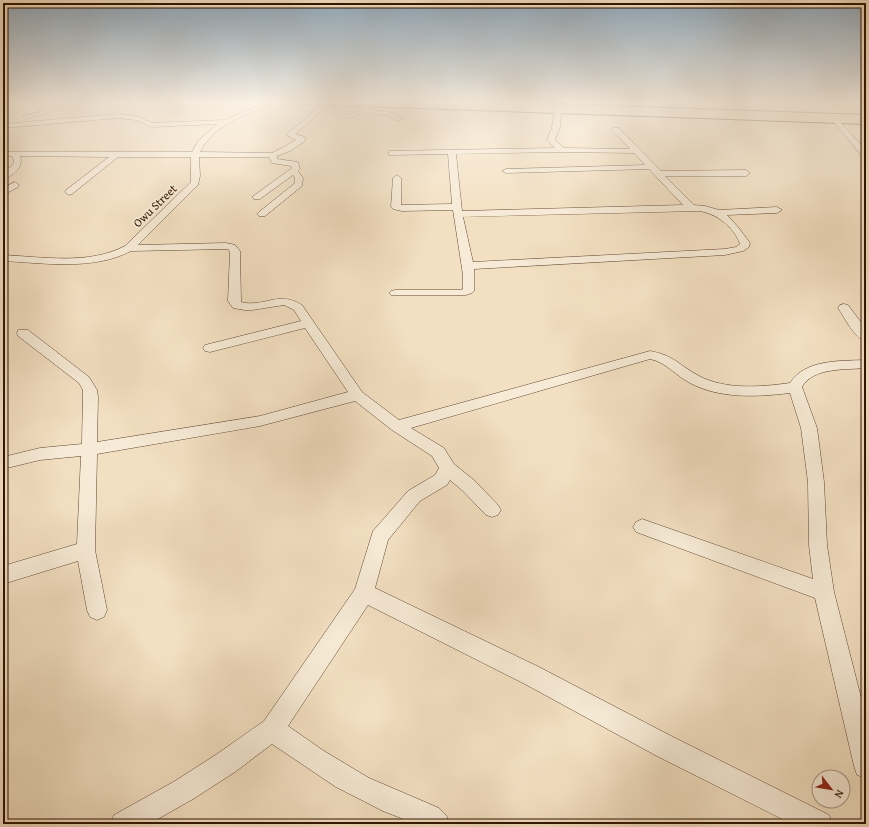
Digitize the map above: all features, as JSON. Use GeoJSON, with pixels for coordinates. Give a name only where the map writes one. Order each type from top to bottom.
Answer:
{"type":"FeatureCollection","features":[{"type":"Feature","properties":{"kind":"street"},"geometry":{"type":"LineString","coordinates":[[195,154],[203,140]]}},
{"type":"Feature","properties":{"kind":"street"},"geometry":{"type":"LineString","coordinates":[[3,154],[273,155],[287,149],[301,140]]}},
{"type":"Feature","properties":{"kind":"street"},"geometry":{"type":"LineString","coordinates":[[551,140],[562,150]]}},
{"type":"Feature","properties":{"kind":"street"},"geometry":{"type":"LineString","coordinates":[[625,140],[691,208]]}},
{"type":"Feature","properties":{"kind":"street"},"geometry":{"type":"LineString","coordinates":[[852,140],[866,155]]}},
{"type":"Feature","properties":{"kind":"street"},"geometry":{"type":"LineString","coordinates":[[3,176],[17,166],[18,161],[15,153],[5,145]]}},
{"type":"Feature","properties":{"kind":"street"},"geometry":{"type":"LineString","coordinates":[[392,153],[562,150],[636,151]]}},
{"type":"Feature","properties":{"kind":"street"},"geometry":{"type":"LineString","coordinates":[[395,293],[462,293],[468,291],[467,266],[458,210],[452,152]]}},
{"type":"Feature","properties":{"kind":"street"},"geometry":{"type":"LineString","coordinates":[[69,192],[117,154]]}},
{"type":"Feature","properties":{"kind":"street","name":"Owu Street"},"geometry":{"type":"LineString","coordinates":[[8,258],[96,259],[115,256],[129,248],[195,183],[197,179],[195,154]]}},
{"type":"Feature","properties":{"kind":"street"},"geometry":{"type":"LineString","coordinates":[[257,198],[296,170],[295,164],[275,161],[272,159],[273,155]]}},
{"type":"Feature","properties":{"kind":"street"},"geometry":{"type":"LineString","coordinates":[[506,171],[651,167]]}},
{"type":"Feature","properties":{"kind":"street"},"geometry":{"type":"LineString","coordinates":[[262,214],[299,184],[299,178],[294,171]]}},
{"type":"Feature","properties":{"kind":"street"},"geometry":{"type":"LineString","coordinates":[[659,174],[746,173]]}},
{"type":"Feature","properties":{"kind":"street"},"geometry":{"type":"LineString","coordinates":[[397,178],[396,207],[458,210],[706,209],[719,213],[725,217],[744,240],[746,245],[743,248],[725,252],[467,266]]}},
{"type":"Feature","properties":{"kind":"street"},"geometry":{"type":"LineString","coordinates":[[3,192],[15,185]]}},
{"type":"Feature","properties":{"kind":"street"},"geometry":{"type":"LineString","coordinates":[[719,213],[777,210]]}},
{"type":"Feature","properties":{"kind":"street"},"geometry":{"type":"LineString","coordinates":[[129,248],[231,247],[235,251],[234,301],[237,304],[247,307],[279,302],[291,302],[298,308],[357,396],[397,426],[438,452],[444,460],[447,468],[469,486],[492,510]]}},
{"type":"Feature","properties":{"kind":"street"},"geometry":{"type":"LineString","coordinates":[[3,266],[8,258]]}},
{"type":"Feature","properties":{"kind":"street"},"geometry":{"type":"LineString","coordinates":[[844,308],[866,337]]}},
{"type":"Feature","properties":{"kind":"street"},"geometry":{"type":"LineString","coordinates":[[210,348],[308,323]]}},
{"type":"Feature","properties":{"kind":"street"},"geometry":{"type":"LineString","coordinates":[[23,333],[84,380],[90,390],[86,550],[97,610]]}},
{"type":"Feature","properties":{"kind":"street"},"geometry":{"type":"LineString","coordinates":[[397,426],[650,355],[665,358],[694,380],[707,385],[748,390],[777,390],[795,387],[800,379],[808,372],[826,368],[866,364]]}},
{"type":"Feature","properties":{"kind":"street"},"geometry":{"type":"LineString","coordinates":[[795,387],[810,428],[816,482],[818,545],[824,592],[866,766]]}},
{"type":"Feature","properties":{"kind":"street"},"geometry":{"type":"LineString","coordinates":[[3,463],[40,454],[89,449],[260,421],[357,396]]}},
{"type":"Feature","properties":{"kind":"street"},"geometry":{"type":"LineString","coordinates":[[123,824],[184,790],[226,763],[272,729],[364,593],[380,537],[400,511],[414,496],[441,480],[446,473],[447,468]]}},
{"type":"Feature","properties":{"kind":"street"},"geometry":{"type":"LineString","coordinates":[[642,527],[824,592]]}},
{"type":"Feature","properties":{"kind":"street"},"geometry":{"type":"LineString","coordinates":[[3,575],[86,550]]}},
{"type":"Feature","properties":{"kind":"street"},"geometry":{"type":"LineString","coordinates":[[364,593],[531,675],[664,746],[820,824]]}},
{"type":"Feature","properties":{"kind":"street"},"geometry":{"type":"LineString","coordinates":[[272,729],[318,763],[373,794],[429,816],[436,821],[437,824]]}}]}
